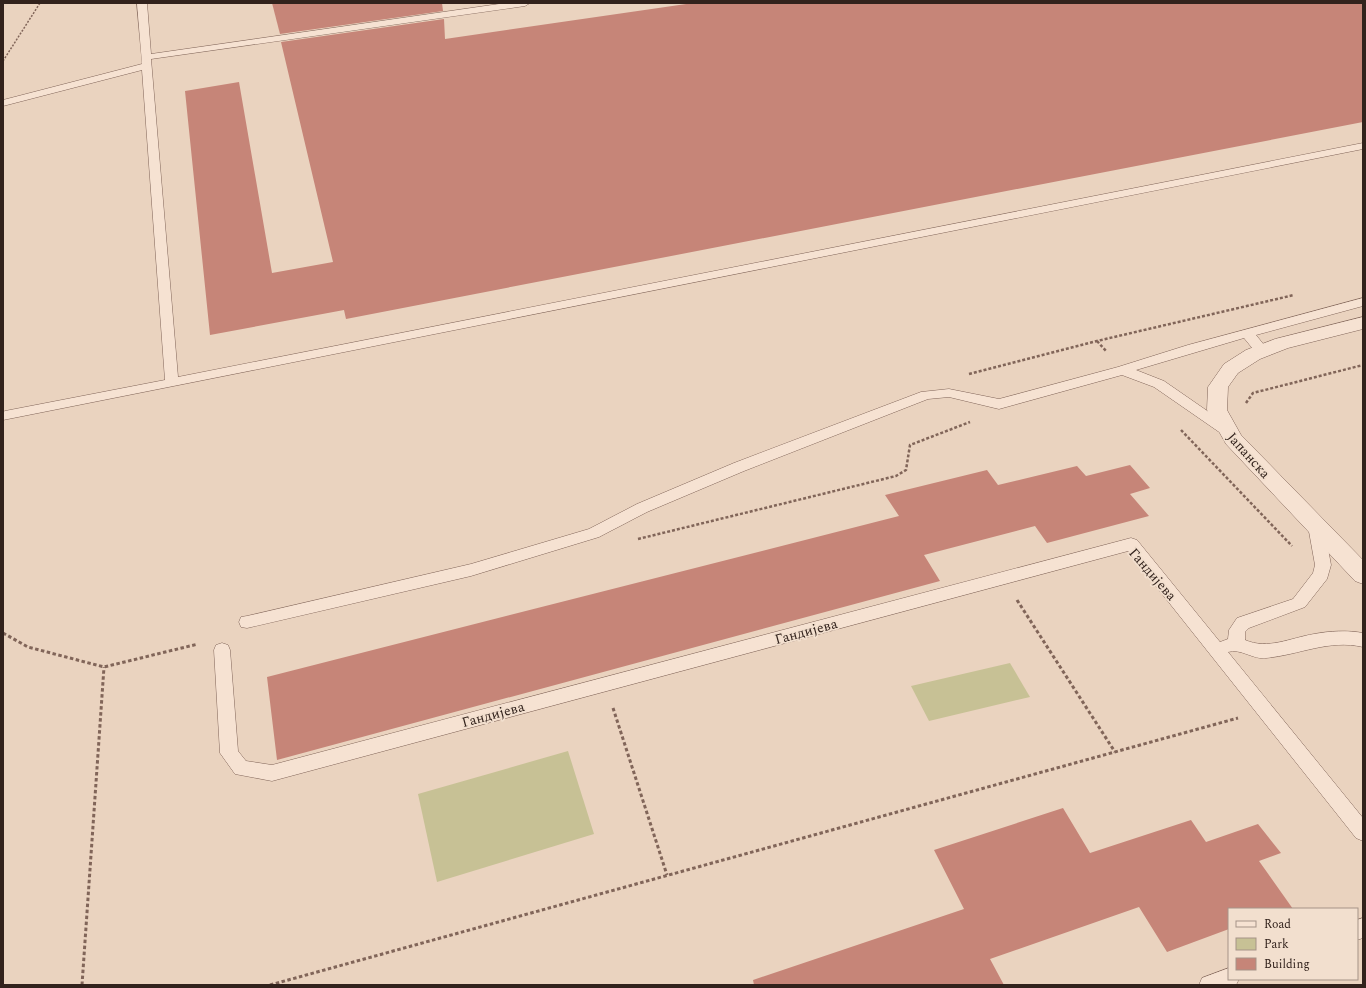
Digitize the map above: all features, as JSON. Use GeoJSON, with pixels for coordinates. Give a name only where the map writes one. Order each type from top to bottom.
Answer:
{"type":"FeatureCollection","features":[{"type":"Feature","properties":{"kind":"street","name":"Јапанска"},"geometry":{"type":"LineString","coordinates":[[1363,323],[1251,354],[1236,364],[1223,376],[1216,391],[1216,409],[1227,431],[1245,452],[1363,575]]}},
{"type":"Feature","properties":{"kind":"lane"},"geometry":{"type":"LineString","coordinates":[[142,3],[172,382]]}},
{"type":"Feature","properties":{"kind":"lane"},"geometry":{"type":"LineString","coordinates":[[3,103],[147,61],[525,3]]}},
{"type":"Feature","properties":{"kind":"lane"},"geometry":{"type":"LineString","coordinates":[[5,416],[1363,146]]}},
{"type":"Feature","properties":{"kind":"lane"},"geometry":{"type":"LineString","coordinates":[[247,622],[471,570],[594,533],[642,508],[725,473],[926,395],[949,393],[999,404],[1124,370],[1247,333],[1363,302]]}},
{"type":"Feature","properties":{"kind":"lane"},"geometry":{"type":"LineString","coordinates":[[1247,333],[1262,351]]}},
{"type":"Feature","properties":{"kind":"lane"},"geometry":{"type":"LineString","coordinates":[[1124,370],[1159,384],[1227,431]]}},
{"type":"Feature","properties":{"kind":"lane"},"geometry":{"type":"LineString","coordinates":[[1236,643],[1237,630],[1243,623],[1299,603],[1320,575],[1323,565],[1316,526]]}},
{"type":"Feature","properties":{"kind":"lane","name":"Гандијева"},"geometry":{"type":"LineString","coordinates":[[222,650],[230,753],[241,768],[272,773],[1131,544],[1363,832]]}},
{"type":"Feature","properties":{"kind":"lane"},"geometry":{"type":"LineString","coordinates":[[1215,650],[1236,643],[1249,649],[1265,652],[1315,640],[1354,638],[1363,640]]}},
{"type":"Feature","properties":{"kind":"lane"},"geometry":{"type":"LineString","coordinates":[[1209,985],[1228,978]]}},
{"type":"Feature","properties":{"kind":"path"},"geometry":{"type":"LineString","coordinates":[[3,61],[40,3]]}},
{"type":"Feature","properties":{"kind":"path"},"geometry":{"type":"LineString","coordinates":[[1097,341],[1124,370]]}},
{"type":"Feature","properties":{"kind":"path"},"geometry":{"type":"LineString","coordinates":[[1245,404],[1253,393],[1363,364]]}},
{"type":"Feature","properties":{"kind":"path"},"geometry":{"type":"LineString","coordinates":[[1178,427],[1320,575]]}},
{"type":"Feature","properties":{"kind":"path"},"geometry":{"type":"LineString","coordinates":[[1003,578],[1115,752]]}},
{"type":"Feature","properties":{"kind":"path"},"geometry":{"type":"LineString","coordinates":[[3,633],[28,646],[104,667],[82,985]]}},
{"type":"Feature","properties":{"kind":"path"},"geometry":{"type":"LineString","coordinates":[[606,684],[667,875]]}},
{"type":"Feature","properties":{"kind":"path"},"geometry":{"type":"LineString","coordinates":[[270,985],[1265,711]]}},
{"type":"Feature","properties":{"kind":"green space"},"geometry":{"type":"Polygon","coordinates":[[[1010,663],[1030,697],[929,721],[911,686],[1010,663]]]}},
{"type":"Feature","properties":{"kind":"green space"},"geometry":{"type":"Polygon","coordinates":[[[568,751],[594,834],[437,882],[418,794],[568,751]]]}},
{"type":"Feature","properties":{"kind":"building"},"geometry":{"type":"Polygon","coordinates":[[[272,3],[442,3],[443,11],[280,34],[272,3]]]}},
{"type":"Feature","properties":{"kind":"building"},"geometry":{"type":"Polygon","coordinates":[[[693,3],[1363,3],[1363,122],[346,319],[344,310],[210,335],[185,91],[239,82],[272,273],[333,262],[281,42],[444,19],[445,39],[693,3]]]}},
{"type":"Feature","properties":{"kind":"building"},"geometry":{"type":"Polygon","coordinates":[[[1130,465],[1150,488],[1130,494],[1149,516],[1047,543],[1035,526],[924,555],[940,581],[277,760],[267,677],[899,516],[885,495],[987,470],[998,485],[1077,466],[1086,476],[1130,465]]]}},
{"type":"Feature","properties":{"kind":"building"},"geometry":{"type":"Polygon","coordinates":[[[1063,808],[1090,853],[1191,820],[1206,842],[1258,824],[1281,853],[1259,861],[1292,908],[1228,908],[1228,929],[1167,952],[1139,907],[990,959],[1004,985],[754,985],[753,980],[964,909],[934,850],[1063,808]]]}}]}
